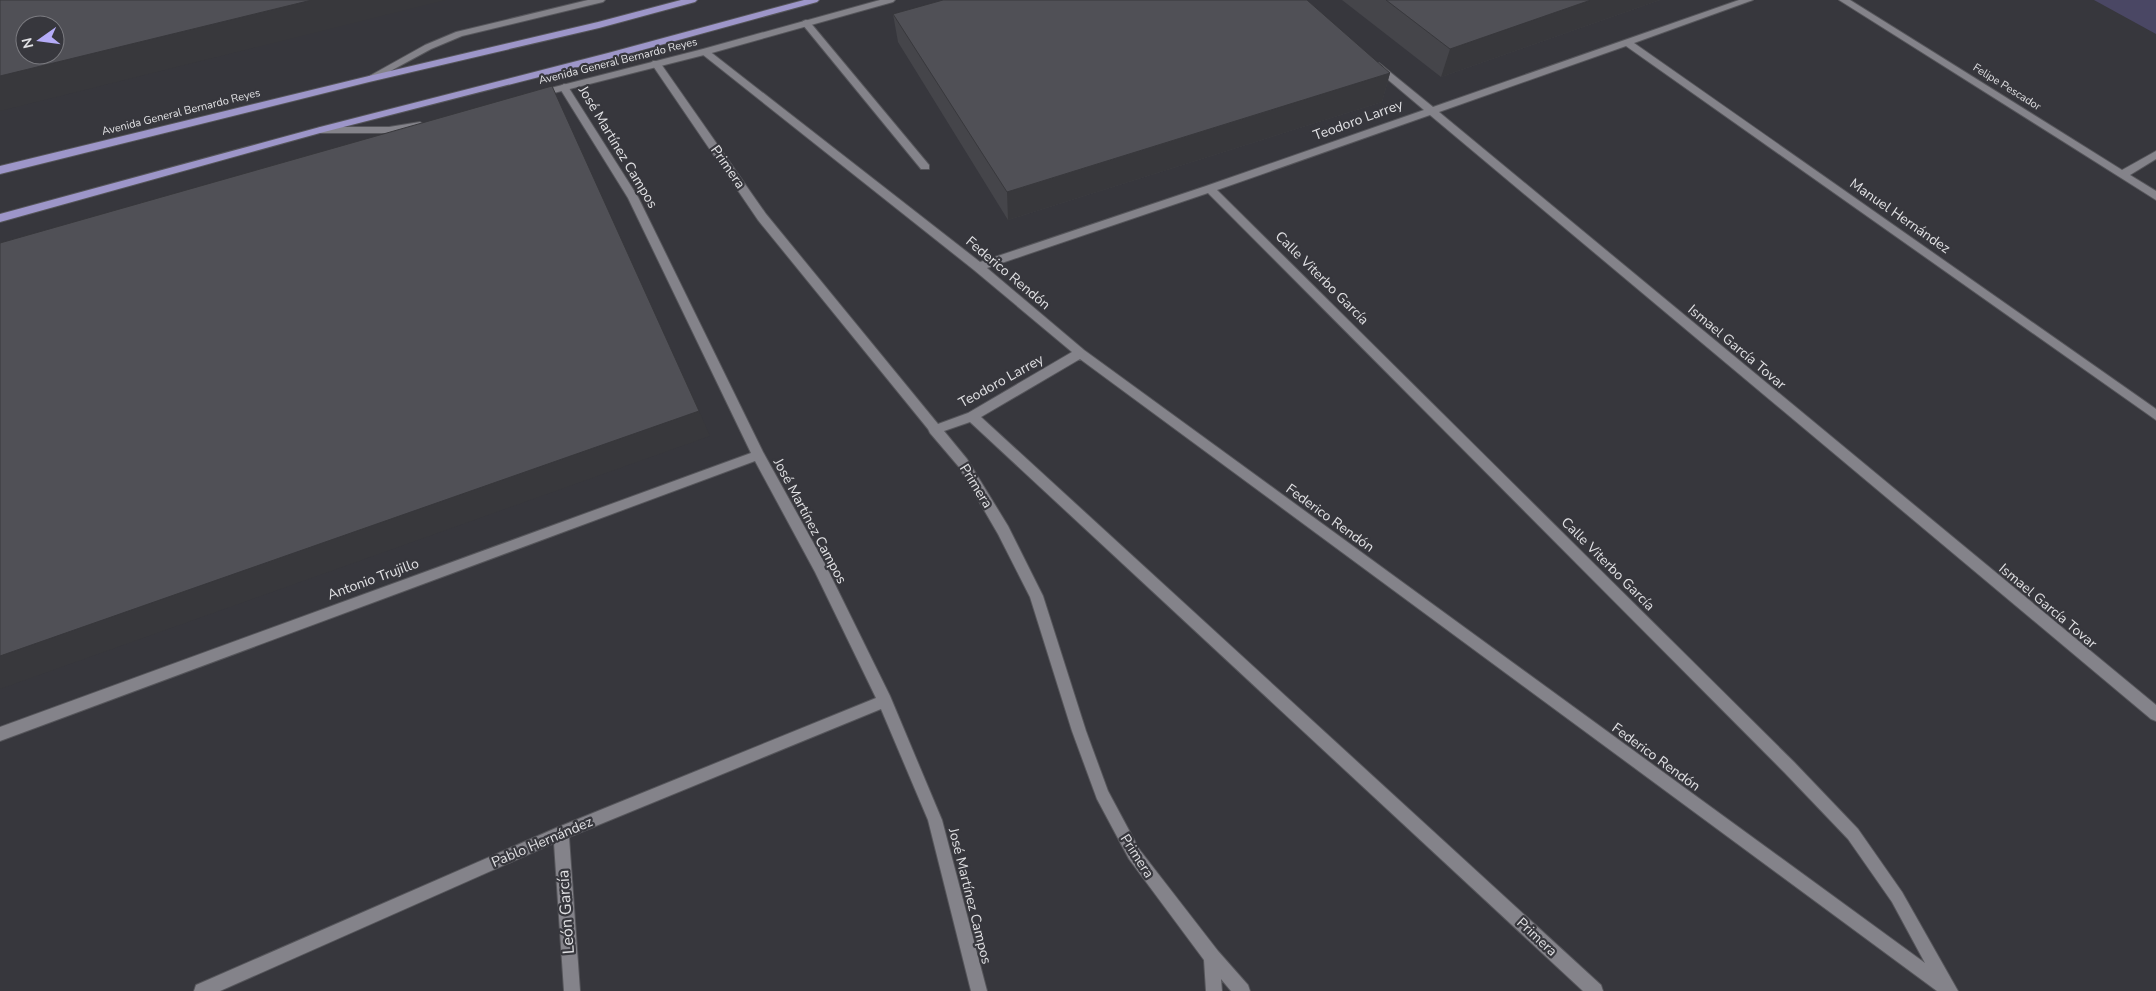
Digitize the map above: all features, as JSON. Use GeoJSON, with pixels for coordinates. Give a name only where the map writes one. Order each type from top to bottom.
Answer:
{"type":"FeatureCollection","features":[{"type":"Feature","properties":{"kind":"main road","name":"Avenida General Bernardo Reyes"},"geometry":{"type":"LineString","coordinates":[[0,170],[598,25],[692,0]]}},
{"type":"Feature","properties":{"kind":"main road","name":"Avenida General Bernardo Reyes"},"geometry":{"type":"LineString","coordinates":[[0,218],[320,130],[610,56],[814,0]]}},
{"type":"Feature","properties":{"kind":"street","name":"Avenida General Bernardo Reyes"},"geometry":{"type":"LineString","coordinates":[[369,79],[428,47],[459,34],[600,0]]}},
{"type":"Feature","properties":{"kind":"street","name":"Avenida General Bernardo Reyes"},"geometry":{"type":"LineString","coordinates":[[528,97],[705,52],[890,0]]}},
{"type":"Feature","properties":{"kind":"street","name":"Teodoro Larrey"},"geometry":{"type":"LineString","coordinates":[[978,267],[1210,189],[1748,0]]}},
{"type":"Feature","properties":{"kind":"street","name":"Felipe Pescador"},"geometry":{"type":"LineString","coordinates":[[1844,0],[2156,196]]}},
{"type":"Feature","properties":{"kind":"street"},"geometry":{"type":"LineString","coordinates":[[806,23],[926,167]]}},
{"type":"Feature","properties":{"kind":"street","name":"Manuel Hernández"},"geometry":{"type":"LineString","coordinates":[[1626,42],[2156,415]]}},
{"type":"Feature","properties":{"kind":"street","name":"Federico Rendón"},"geometry":{"type":"LineString","coordinates":[[705,52],[978,267],[1080,353],[1949,991]]}},
{"type":"Feature","properties":{"kind":"street","name":"Ismael García Tovar"},"geometry":{"type":"LineString","coordinates":[[1368,59],[2156,714]]}},
{"type":"Feature","properties":{"kind":"street","name":"Primera"},"geometry":{"type":"LineString","coordinates":[[656,63],[762,217],[934,430],[963,463],[1003,530],[1036,596],[1082,740],[1102,794],[1120,829],[1134,854],[1212,957],[1242,991]]}},
{"type":"Feature","properties":{"kind":"street","name":"José Martínez Campos"},"geometry":{"type":"LineString","coordinates":[[564,87],[633,197],[758,455],[820,568],[885,701],[936,820],[979,991]]}},
{"type":"Feature","properties":{"kind":"street","name":"Avenida General Bernardo Reyes"},"geometry":{"type":"LineString","coordinates":[[320,130],[389,130],[426,124]]}},
{"type":"Feature","properties":{"kind":"street"},"geometry":{"type":"LineString","coordinates":[[2122,174],[2156,154]]}},
{"type":"Feature","properties":{"kind":"street","name":"Calle Viterbo García"},"geometry":{"type":"LineString","coordinates":[[1210,189],[1789,767],[1853,834],[1897,897],[1949,991]]}},
{"type":"Feature","properties":{"kind":"street","name":"Teodoro Larrey"},"geometry":{"type":"LineString","coordinates":[[934,430],[972,416],[1080,353]]}},
{"type":"Feature","properties":{"kind":"street","name":"Primera"},"geometry":{"type":"LineString","coordinates":[[972,416],[1595,991]]}},
{"type":"Feature","properties":{"kind":"street","name":"Antonio Trujillo"},"geometry":{"type":"LineString","coordinates":[[0,734],[758,455]]}},
{"type":"Feature","properties":{"kind":"street","name":"Pablo Hernández"},"geometry":{"type":"LineString","coordinates":[[202,991],[561,833],[885,701]]}},
{"type":"Feature","properties":{"kind":"street","name":"León García"},"geometry":{"type":"LineString","coordinates":[[561,833],[572,991]]}},
{"type":"Feature","properties":{"kind":"street"},"geometry":{"type":"LineString","coordinates":[[1212,957],[1214,991]]}},
{"type":"Feature","properties":{"kind":"shaded area"},"geometry":{"type":"Polygon","coordinates":[[[2094,0],[2156,0],[2156,34],[2094,0]]]}},
{"type":"Feature","properties":{"kind":"building"},"geometry":{"type":"Polygon","coordinates":[[[0,0],[312,0],[65,60],[65,15],[15,15],[15,65],[45,65],[0,76],[0,0]]]}},
{"type":"Feature","properties":{"kind":"building"},"geometry":{"type":"Polygon","coordinates":[[[943,0],[1307,0],[1390,73],[1007,192],[893,14],[943,0]]]}},
{"type":"Feature","properties":{"kind":"building"},"geometry":{"type":"Polygon","coordinates":[[[1386,0],[1591,0],[1450,49],[1386,0]]]}},
{"type":"Feature","properties":{"kind":"building"},"geometry":{"type":"Polygon","coordinates":[[[552,86],[699,411],[0,656],[0,243],[552,86]]]}}]}
